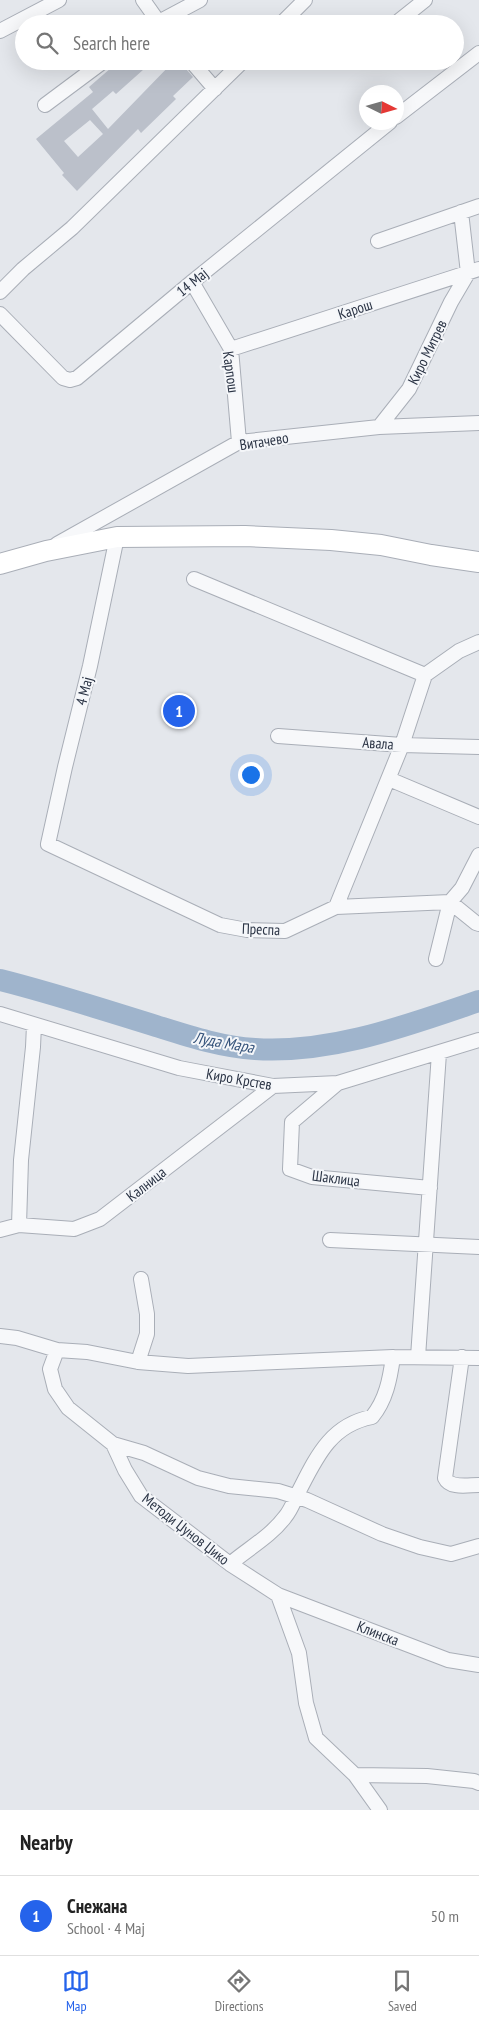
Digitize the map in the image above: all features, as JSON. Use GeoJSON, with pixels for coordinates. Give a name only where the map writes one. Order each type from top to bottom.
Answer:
{"type":"FeatureCollection","features":[{"type":"Feature","properties":{"kind":"main road"},"geometry":{"type":"LineString","coordinates":[[0,564],[46,551],[117,537],[244,536],[331,540],[381,545],[479,562]]}},
{"type":"Feature","properties":{"kind":"street"},"geometry":{"type":"LineString","coordinates":[[30,15],[59,0]]}},
{"type":"Feature","properties":{"kind":"street"},"geometry":{"type":"LineString","coordinates":[[143,0],[153,15]]}},
{"type":"Feature","properties":{"kind":"street"},"geometry":{"type":"LineString","coordinates":[[173,15],[200,0]]}},
{"type":"Feature","properties":{"kind":"street"},"geometry":{"type":"LineString","coordinates":[[290,15],[305,0]]}},
{"type":"Feature","properties":{"kind":"street"},"geometry":{"type":"LineString","coordinates":[[406,15],[425,0]]}},
{"type":"Feature","properties":{"kind":"street"},"geometry":{"type":"LineString","coordinates":[[0,31],[15,23]]}},
{"type":"Feature","properties":{"kind":"street"},"geometry":{"type":"LineString","coordinates":[[464,65],[479,53]]}},
{"type":"Feature","properties":{"kind":"street"},"geometry":{"type":"LineString","coordinates":[[45,105],[92,70]]}},
{"type":"Feature","properties":{"kind":"street"},"geometry":{"type":"LineString","coordinates":[[199,70],[215,89]]}},
{"type":"Feature","properties":{"kind":"street"},"geometry":{"type":"LineString","coordinates":[[0,292],[24,268],[72,228],[234,70]]}},
{"type":"Feature","properties":{"kind":"street"},"geometry":{"type":"LineString","coordinates":[[404,111],[457,70]]}},
{"type":"Feature","properties":{"kind":"street","name":"14 Мај"},"geometry":{"type":"LineString","coordinates":[[0,314],[63,378],[70,380],[77,378],[380,130]]}},
{"type":"Feature","properties":{"kind":"street"},"geometry":{"type":"LineString","coordinates":[[378,241],[479,206]]}},
{"type":"Feature","properties":{"kind":"street"},"geometry":{"type":"LineString","coordinates":[[461,212],[474,271]]}},
{"type":"Feature","properties":{"kind":"street","name":"Карош"},"geometry":{"type":"LineString","coordinates":[[231,349],[474,271]]}},
{"type":"Feature","properties":{"kind":"street","name":"Киро Митрев"},"geometry":{"type":"LineString","coordinates":[[379,427],[409,389],[451,302],[474,271]]}},
{"type":"Feature","properties":{"kind":"street","name":"Карпош"},"geometry":{"type":"LineString","coordinates":[[192,282],[231,349],[239,442]]}},
{"type":"Feature","properties":{"kind":"street","name":"Витачево"},"geometry":{"type":"LineString","coordinates":[[46,551],[239,442],[379,427],[479,422]]}},
{"type":"Feature","properties":{"kind":"street","name":"4 Мај"},"geometry":{"type":"LineString","coordinates":[[48,844],[64,768],[90,666],[117,537]]}},
{"type":"Feature","properties":{"kind":"street"},"geometry":{"type":"LineString","coordinates":[[194,579],[425,675]]}},
{"type":"Feature","properties":{"kind":"street"},"geometry":{"type":"LineString","coordinates":[[336,907],[389,779],[425,675],[459,651],[479,642]]}},
{"type":"Feature","properties":{"kind":"street","name":"Авала"},"geometry":{"type":"LineString","coordinates":[[278,736],[402,745],[479,747]]}},
{"type":"Feature","properties":{"kind":"street"},"geometry":{"type":"LineString","coordinates":[[389,779],[479,817]]}},
{"type":"Feature","properties":{"kind":"street","name":"Преспа"},"geometry":{"type":"LineString","coordinates":[[48,844],[220,925],[247,930],[285,931],[336,907],[450,902]]}},
{"type":"Feature","properties":{"kind":"street"},"geometry":{"type":"LineString","coordinates":[[436,959],[450,902],[462,888],[479,855]]}},
{"type":"Feature","properties":{"kind":"street"},"geometry":{"type":"LineString","coordinates":[[450,902],[479,924]]}},
{"type":"Feature","properties":{"kind":"street","name":"Киро Крстев"},"geometry":{"type":"LineString","coordinates":[[0,1014],[179,1068],[273,1086],[338,1083],[479,1040]]}},
{"type":"Feature","properties":{"kind":"street"},"geometry":{"type":"LineString","coordinates":[[19,1225],[21,1160],[34,1025]]}},
{"type":"Feature","properties":{"kind":"street"},"geometry":{"type":"LineString","coordinates":[[418,1357],[439,1053]]}},
{"type":"Feature","properties":{"kind":"street","name":"Шаклица"},"geometry":{"type":"LineString","coordinates":[[338,1083],[292,1122],[290,1169],[312,1177],[430,1188]]}},
{"type":"Feature","properties":{"kind":"street","name":"Калница"},"geometry":{"type":"LineString","coordinates":[[0,1230],[19,1225],[74,1229],[100,1219],[273,1086]]}},
{"type":"Feature","properties":{"kind":"street"},"geometry":{"type":"LineString","coordinates":[[330,1240],[426,1243],[479,1247]]}},
{"type":"Feature","properties":{"kind":"street"},"geometry":{"type":"LineString","coordinates":[[138,1362],[148,1334],[141,1278]]}},
{"type":"Feature","properties":{"kind":"street"},"geometry":{"type":"LineString","coordinates":[[0,1336],[17,1338],[57,1350],[87,1352],[138,1362],[188,1366],[393,1357],[479,1358]]}},
{"type":"Feature","properties":{"kind":"street","name":"Методи Џунов Џико"},"geometry":{"type":"LineString","coordinates":[[57,1350],[50,1369],[55,1389],[68,1408],[112,1444],[124,1470],[141,1496],[230,1564],[278,1595]]}},
{"type":"Feature","properties":{"kind":"street"},"geometry":{"type":"LineString","coordinates":[[230,1564],[272,1532],[287,1515],[317,1456],[340,1430],[357,1420],[372,1417],[381,1407],[390,1380],[393,1357]]}},
{"type":"Feature","properties":{"kind":"street"},"geometry":{"type":"LineString","coordinates":[[462,1357],[445,1478],[446,1482],[454,1485],[479,1485]]}},
{"type":"Feature","properties":{"kind":"street"},"geometry":{"type":"LineString","coordinates":[[112,1444],[144,1453],[198,1478],[228,1486],[278,1491],[296,1496],[382,1534],[420,1547],[451,1554],[479,1546]]}},
{"type":"Feature","properties":{"kind":"street"},"geometry":{"type":"LineString","coordinates":[[278,1595],[299,1653],[306,1704],[316,1738],[355,1775],[380,1810]]}},
{"type":"Feature","properties":{"kind":"street","name":"Клинска"},"geometry":{"type":"LineString","coordinates":[[278,1595],[448,1660],[479,1666]]}},
{"type":"Feature","properties":{"kind":"street"},"geometry":{"type":"LineString","coordinates":[[355,1775],[427,1776],[479,1783]]}},
{"type":"Feature","properties":{"kind":"building"},"geometry":{"type":"Polygon","coordinates":[[[109,70],[143,70],[116,94],[113,91],[92,109],[108,129],[165,70],[187,70],[193,77],[173,96],[176,99],[141,133],[138,129],[77,191],[62,175],[64,173],[36,139],[93,92],[89,87],[109,70]],[[90,120],[64,141],[78,157],[103,134],[90,120]]]}},
{"type":"Feature","properties":{"kind":"waterway","name":"Луда Мара"},"geometry":{"type":"LineString","coordinates":[[0,980],[180,1034],[230,1046],[255,1049],[313,1047],[341,1042],[397,1028],[479,1001]]}},
{"type":"Feature","properties":{"kind":"place","name":"Снежана"},"geometry":{"type":"Point","coordinates":[179,711]}}]}
